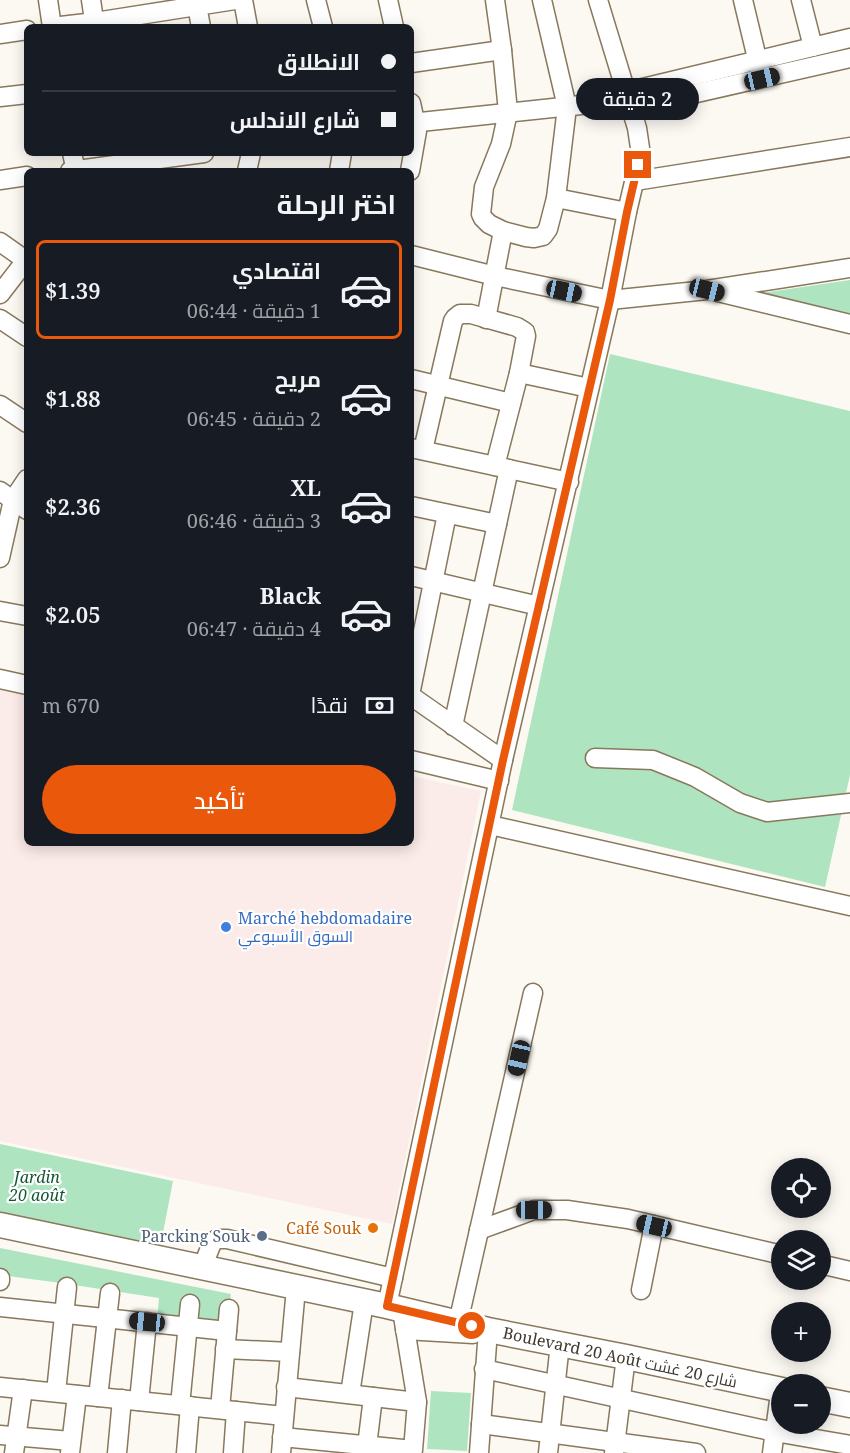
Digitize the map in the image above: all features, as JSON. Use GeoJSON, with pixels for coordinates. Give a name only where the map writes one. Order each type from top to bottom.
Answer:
{"type":"FeatureCollection","features":[{"type":"Feature","properties":{"kind":"main road","name":"Boulevard 20 Août شارع 20 غشت"},"geometry":{"type":"LineString","coordinates":[[0,1225],[364,1302],[398,1316],[458,1323],[487,1333],[560,1344],[771,1388]]}},
{"type":"Feature","properties":{"kind":"main road"},"geometry":{"type":"LineString","coordinates":[[831,1401],[850,1405]]}},
{"type":"Feature","properties":{"kind":"street"},"geometry":{"type":"LineString","coordinates":[[48,0],[52,24]]}},
{"type":"Feature","properties":{"kind":"street"},"geometry":{"type":"LineString","coordinates":[[91,0],[95,24]]}},
{"type":"Feature","properties":{"kind":"street"},"geometry":{"type":"LineString","coordinates":[[100,24],[235,0]]}},
{"type":"Feature","properties":{"kind":"street"},"geometry":{"type":"LineString","coordinates":[[243,0],[247,24]]}},
{"type":"Feature","properties":{"kind":"street"},"geometry":{"type":"LineString","coordinates":[[316,0],[321,24]]}},
{"type":"Feature","properties":{"kind":"street"},"geometry":{"type":"LineString","coordinates":[[388,0],[393,24]]}},
{"type":"Feature","properties":{"kind":"street"},"geometry":{"type":"LineString","coordinates":[[495,0],[508,112],[501,144],[484,187],[481,214],[485,221],[503,231],[534,238],[543,236],[548,229],[556,198],[567,107],[542,0]]}},
{"type":"Feature","properties":{"kind":"street"},"geometry":{"type":"LineString","coordinates":[[296,1288],[281,1445],[340,1448],[368,1446],[396,1451],[413,1450],[417,1402],[398,1316],[393,1278],[503,760],[569,482],[638,165],[639,137],[598,0]]}},
{"type":"Feature","properties":{"kind":"street"},"geometry":{"type":"LineString","coordinates":[[743,0],[762,79]]}},
{"type":"Feature","properties":{"kind":"street"},"geometry":{"type":"LineString","coordinates":[[801,0],[813,47]]}},
{"type":"Feature","properties":{"kind":"street"},"geometry":{"type":"LineString","coordinates":[[197,6],[200,24]]}},
{"type":"Feature","properties":{"kind":"street"},"geometry":{"type":"LineString","coordinates":[[0,34],[24,30]]}},
{"type":"Feature","properties":{"kind":"street"},"geometry":{"type":"LineString","coordinates":[[628,100],[757,60],[850,38]]}},
{"type":"Feature","properties":{"kind":"street"},"geometry":{"type":"LineString","coordinates":[[414,63],[502,50]]}},
{"type":"Feature","properties":{"kind":"street"},"geometry":{"type":"LineString","coordinates":[[414,123],[628,100],[762,79],[850,58]]}},
{"type":"Feature","properties":{"kind":"street"},"geometry":{"type":"LineString","coordinates":[[0,97],[24,94]]}},
{"type":"Feature","properties":{"kind":"street"},"geometry":{"type":"LineString","coordinates":[[414,125],[417,131],[414,148]]}},
{"type":"Feature","properties":{"kind":"street"},"geometry":{"type":"LineString","coordinates":[[635,181],[850,147]]}},
{"type":"Feature","properties":{"kind":"street"},"geometry":{"type":"LineString","coordinates":[[86,168],[117,159],[198,160]]}},
{"type":"Feature","properties":{"kind":"street"},"geometry":{"type":"LineString","coordinates":[[0,180],[24,176]]}},
{"type":"Feature","properties":{"kind":"street"},"geometry":{"type":"LineString","coordinates":[[556,198],[627,212]]}},
{"type":"Feature","properties":{"kind":"street"},"geometry":{"type":"LineString","coordinates":[[486,319],[503,231]]}},
{"type":"Feature","properties":{"kind":"street"},"geometry":{"type":"LineString","coordinates":[[0,243],[24,258]]}},
{"type":"Feature","properties":{"kind":"street"},"geometry":{"type":"LineString","coordinates":[[414,256],[495,276],[610,300],[707,290],[850,268]]}},
{"type":"Feature","properties":{"kind":"street"},"geometry":{"type":"LineString","coordinates":[[0,294],[24,264]]}},
{"type":"Feature","properties":{"kind":"street"},"geometry":{"type":"LineString","coordinates":[[707,290],[850,324]]}},
{"type":"Feature","properties":{"kind":"street"},"geometry":{"type":"LineString","coordinates":[[453,726],[497,524],[502,468],[511,403],[526,336],[525,332],[517,327],[486,319],[464,314],[454,318],[439,387],[414,449],[502,468],[569,482]]}},
{"type":"Feature","properties":{"kind":"street"},"geometry":{"type":"LineString","coordinates":[[0,319],[24,335]]}},
{"type":"Feature","properties":{"kind":"street"},"geometry":{"type":"LineString","coordinates":[[519,373],[589,388]]}},
{"type":"Feature","properties":{"kind":"street"},"geometry":{"type":"LineString","coordinates":[[414,380],[511,403]]}},
{"type":"Feature","properties":{"kind":"street"},"geometry":{"type":"LineString","coordinates":[[0,405],[24,421]]}},
{"type":"Feature","properties":{"kind":"street"},"geometry":{"type":"LineString","coordinates":[[1,551],[13,500],[24,484]]}},
{"type":"Feature","properties":{"kind":"street"},"geometry":{"type":"LineString","coordinates":[[414,507],[497,524]]}},
{"type":"Feature","properties":{"kind":"street"},"geometry":{"type":"LineString","coordinates":[[414,675],[447,514]]}},
{"type":"Feature","properties":{"kind":"street"},"geometry":{"type":"LineString","coordinates":[[414,577],[538,606]]}},
{"type":"Feature","properties":{"kind":"street"},"geometry":{"type":"LineString","coordinates":[[0,611],[24,615]]}},
{"type":"Feature","properties":{"kind":"street"},"geometry":{"type":"LineString","coordinates":[[0,679],[24,684]]}},
{"type":"Feature","properties":{"kind":"street"},"geometry":{"type":"LineString","coordinates":[[414,698],[503,760]]}},
{"type":"Feature","properties":{"kind":"street"},"geometry":{"type":"LineString","coordinates":[[595,758],[653,760],[695,777],[740,802],[767,812],[850,803]]}},
{"type":"Feature","properties":{"kind":"street"},"geometry":{"type":"LineString","coordinates":[[414,761],[499,781]]}},
{"type":"Feature","properties":{"kind":"street"},"geometry":{"type":"LineString","coordinates":[[490,825],[850,906]]}},
{"type":"Feature","properties":{"kind":"street"},"geometry":{"type":"LineString","coordinates":[[458,1323],[533,993]]}},
{"type":"Feature","properties":{"kind":"street"},"geometry":{"type":"LineString","coordinates":[[479,1230],[534,1210],[567,1210],[628,1220],[771,1253]]}},
{"type":"Feature","properties":{"kind":"street"},"geometry":{"type":"LineString","coordinates":[[641,1290],[654,1226]]}},
{"type":"Feature","properties":{"kind":"street"},"geometry":{"type":"LineString","coordinates":[[202,1268],[212,1242],[217,1239],[227,1239],[393,1278]]}},
{"type":"Feature","properties":{"kind":"street"},"geometry":{"type":"LineString","coordinates":[[831,1267],[850,1271]]}},
{"type":"Feature","properties":{"kind":"street"},"geometry":{"type":"LineString","coordinates":[[56,1392],[67,1287]]}},
{"type":"Feature","properties":{"kind":"street"},"geometry":{"type":"LineString","coordinates":[[98,1397],[110,1293]]}},
{"type":"Feature","properties":{"kind":"street"},"geometry":{"type":"LineString","coordinates":[[350,1394],[364,1302]]}},
{"type":"Feature","properties":{"kind":"street"},"geometry":{"type":"LineString","coordinates":[[186,1453],[185,1406],[190,1304]]}},
{"type":"Feature","properties":{"kind":"street"},"geometry":{"type":"LineString","coordinates":[[0,1307],[188,1326],[226,1340],[290,1352]]}},
{"type":"Feature","properties":{"kind":"street"},"geometry":{"type":"LineString","coordinates":[[229,1309],[226,1340],[228,1410],[233,1453]]}},
{"type":"Feature","properties":{"kind":"street"},"geometry":{"type":"LineString","coordinates":[[398,1316],[487,1333],[481,1424],[485,1452]]}},
{"type":"Feature","properties":{"kind":"street"},"geometry":{"type":"LineString","coordinates":[[117,1453],[147,1322]]}},
{"type":"Feature","properties":{"kind":"street"},"geometry":{"type":"LineString","coordinates":[[548,1453],[560,1344]]}},
{"type":"Feature","properties":{"kind":"street"},"geometry":{"type":"LineString","coordinates":[[615,1448],[626,1357]]}},
{"type":"Feature","properties":{"kind":"street"},"geometry":{"type":"LineString","coordinates":[[484,1369],[771,1431]]}},
{"type":"Feature","properties":{"kind":"street"},"geometry":{"type":"LineString","coordinates":[[0,1387],[284,1416]]}},
{"type":"Feature","properties":{"kind":"street"},"geometry":{"type":"LineString","coordinates":[[286,1387],[417,1402]]}},
{"type":"Feature","properties":{"kind":"street"},"geometry":{"type":"LineString","coordinates":[[23,1389],[10,1442],[71,1447],[77,1395]]}},
{"type":"Feature","properties":{"kind":"street"},"geometry":{"type":"LineString","coordinates":[[368,1446],[373,1397]]}},
{"type":"Feature","properties":{"kind":"street"},"geometry":{"type":"LineString","coordinates":[[481,1424],[550,1434],[615,1448],[690,1453]]}},
{"type":"Feature","properties":{"kind":"street"},"geometry":{"type":"LineString","coordinates":[[772,1453],[775,1434]]}},
{"type":"Feature","properties":{"kind":"street"},"geometry":{"type":"LineString","coordinates":[[788,1434],[850,1444]]}},
{"type":"Feature","properties":{"kind":"shaded area","name":"Marché hebdomadaire السوق الأسبوعي"},"geometry":{"type":"Polygon","coordinates":[[[0,689],[24,694],[24,846],[414,846],[414,777],[481,791],[392,1224],[0,1141],[0,689]]]}},
{"type":"Feature","properties":{"kind":"green space"},"geometry":{"type":"Polygon","coordinates":[[[850,280],[850,319],[749,295],[850,280]]]}},
{"type":"Feature","properties":{"kind":"green space"},"geometry":{"type":"Polygon","coordinates":[[[610,354],[850,411],[850,775],[825,887],[512,810],[610,354]]]}},
{"type":"Feature","properties":{"kind":"green space","name":"Jardin 20 août"},"geometry":{"type":"Polygon","coordinates":[[[0,1144],[173,1181],[160,1248],[0,1214],[0,1144]]]}},
{"type":"Feature","properties":{"kind":"green space"},"geometry":{"type":"Polygon","coordinates":[[[0,1248],[231,1294],[226,1330],[157,1322],[159,1298],[0,1275],[0,1248]]]}},
{"type":"Feature","properties":{"kind":"green space"},"geometry":{"type":"Polygon","coordinates":[[[431,1391],[471,1393],[467,1451],[427,1449],[431,1391]]]}},
{"type":"Feature","properties":{"kind":"place","name":"Marché hebdomadaire السوق الأسبوعي"},"geometry":{"type":"Point","coordinates":[226,927]}},
{"type":"Feature","properties":{"kind":"place","name":"Café Souk"},"geometry":{"type":"Point","coordinates":[373,1228]}},
{"type":"Feature","properties":{"kind":"place","name":"Parcking Souk"},"geometry":{"type":"Point","coordinates":[262,1236]}},
{"type":"Feature","properties":{"kind":"route"},"geometry":{"type":"LineString","coordinates":[[472,1326],[387,1306],[503,760],[569,482],[638,165]]}}]}
